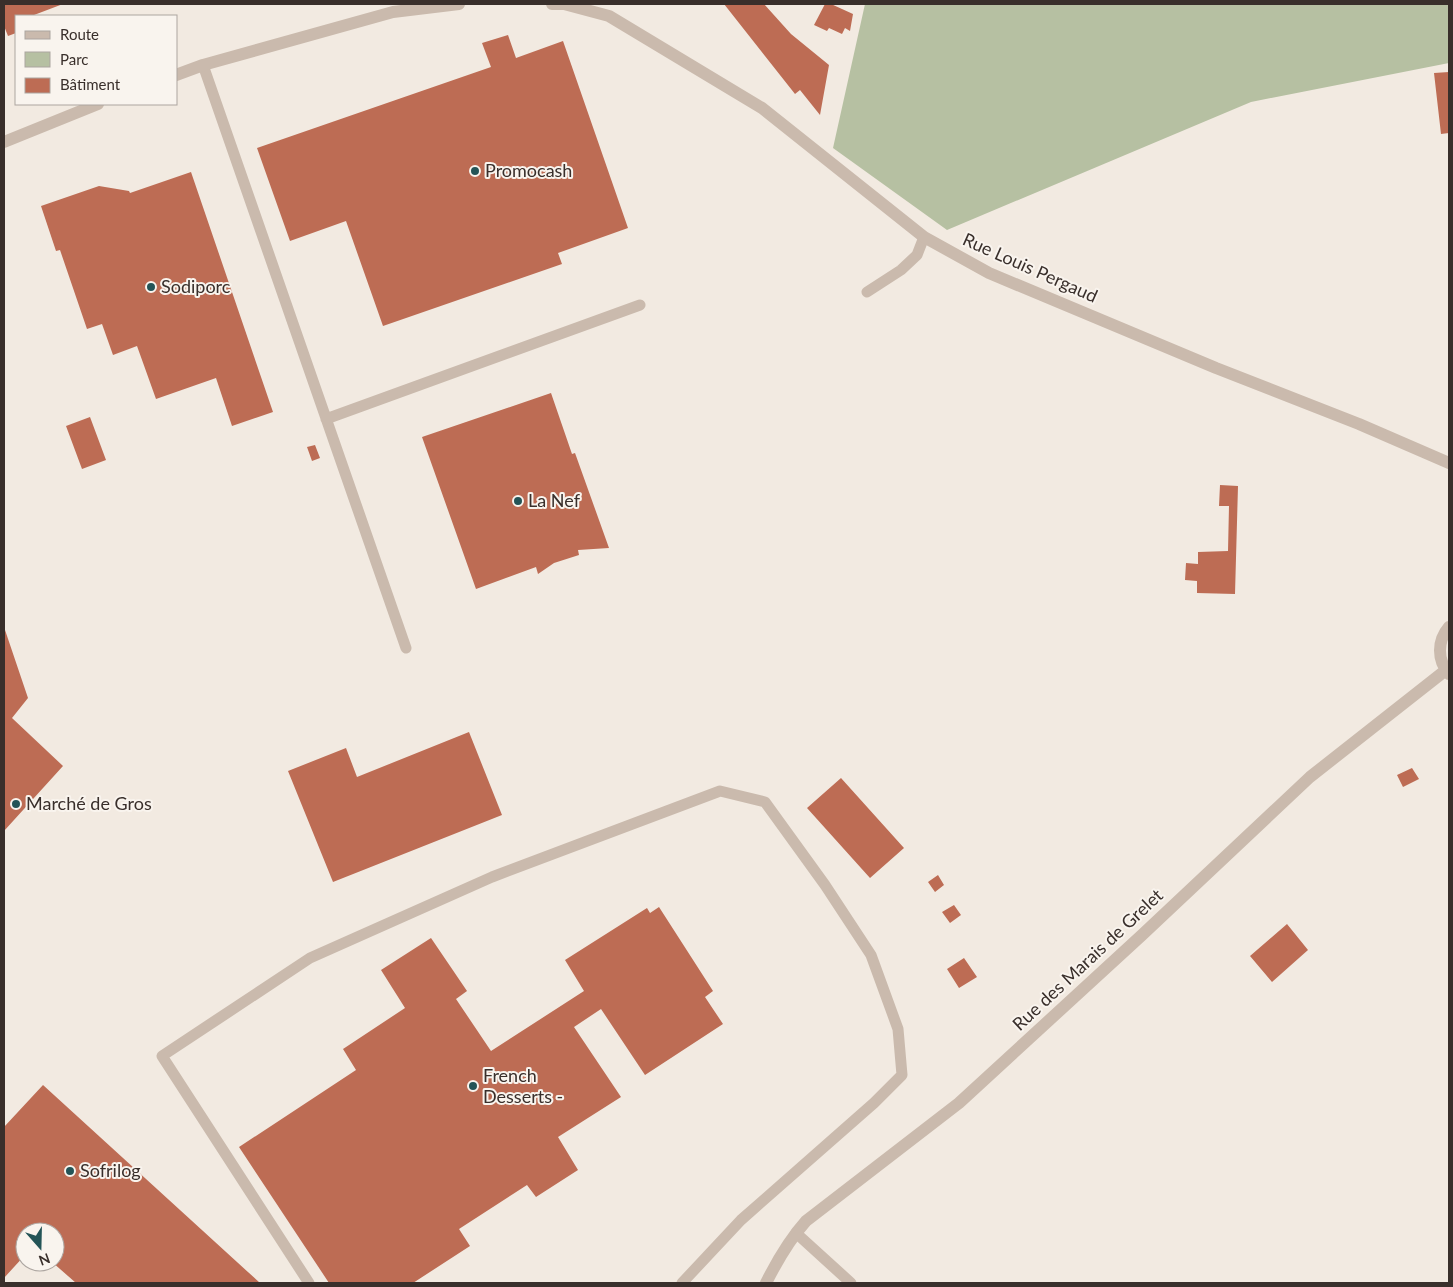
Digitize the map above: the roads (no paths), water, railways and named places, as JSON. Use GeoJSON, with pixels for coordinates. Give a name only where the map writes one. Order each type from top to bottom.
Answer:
{"type":"FeatureCollection","features":[{"type":"Feature","properties":{"kind":"street"},"geometry":{"type":"LineString","coordinates":[[178,74],[203,65],[393,12],[459,4]]}},
{"type":"Feature","properties":{"kind":"street","name":"Rue Louis Pergaud"},"geometry":{"type":"LineString","coordinates":[[552,4],[564,4],[609,16],[762,108],[924,237],[989,273],[1216,368],[1359,424],[1449,464]]}},
{"type":"Feature","properties":{"kind":"street"},"geometry":{"type":"LineString","coordinates":[[4,142],[96,105]]}},
{"type":"Feature","properties":{"kind":"street"},"geometry":{"type":"LineString","coordinates":[[1448,672],[1441,661],[1440,641],[1449,627]]}},
{"type":"Feature","properties":{"kind":"street","name":"Rue des Marais de Grelet"},"geometry":{"type":"LineString","coordinates":[[766,1283],[779,1257],[806,1221],[959,1102],[1135,942],[1310,777],[1448,672]]}},
{"type":"Feature","properties":{"kind":"lane"},"geometry":{"type":"LineString","coordinates":[[203,65],[406,648]]}},
{"type":"Feature","properties":{"kind":"lane"},"geometry":{"type":"LineString","coordinates":[[867,292],[901,270],[917,255],[924,237]]}},
{"type":"Feature","properties":{"kind":"lane"},"geometry":{"type":"LineString","coordinates":[[326,418],[640,305]]}},
{"type":"Feature","properties":{"kind":"lane"},"geometry":{"type":"LineString","coordinates":[[309,1283],[162,1056],[310,958],[492,877],[720,791],[765,802],[825,885],[871,955],[898,1029],[902,1076],[741,1220],[682,1283]]}},
{"type":"Feature","properties":{"kind":"lane"},"geometry":{"type":"LineString","coordinates":[[796,1233],[851,1283]]}},
{"type":"Feature","properties":{"kind":"place","name":"Promocash"},"geometry":{"type":"Point","coordinates":[475,171]}},
{"type":"Feature","properties":{"kind":"place","name":"Sodiporc"},"geometry":{"type":"Point","coordinates":[151,287]}},
{"type":"Feature","properties":{"kind":"place","name":"La Nef"},"geometry":{"type":"Point","coordinates":[518,501]}},
{"type":"Feature","properties":{"kind":"place","name":"Marché de Gros"},"geometry":{"type":"Point","coordinates":[16,804]}},
{"type":"Feature","properties":{"kind":"place","name":"French Desserts -"},"geometry":{"type":"Point","coordinates":[473,1086]}},
{"type":"Feature","properties":{"kind":"place","name":"Sofrilog"},"geometry":{"type":"Point","coordinates":[70,1171]}}]}
